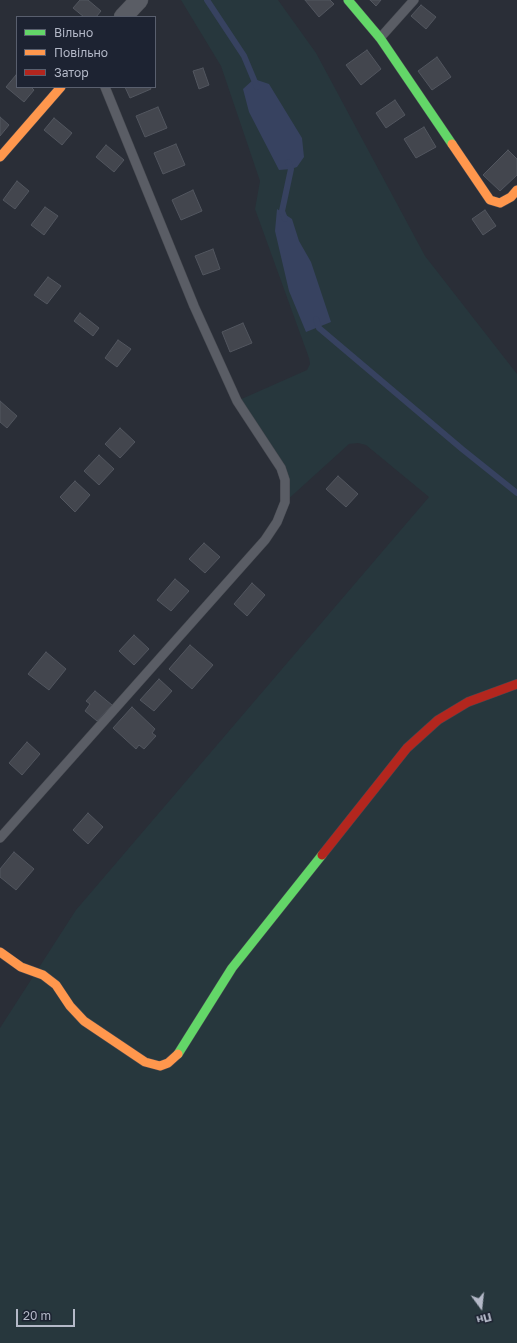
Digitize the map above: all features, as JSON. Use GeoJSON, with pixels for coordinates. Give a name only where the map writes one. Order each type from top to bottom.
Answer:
{"type":"FeatureCollection","features":[{"type":"Feature","properties":{"kind":"street"},"geometry":{"type":"LineString","coordinates":[[124,16],[139,0]]}},
{"type":"Feature","properties":{"kind":"street"},"geometry":{"type":"LineString","coordinates":[[348,0],[380,38],[490,200],[500,203],[511,197],[517,190]]}},
{"type":"Feature","properties":{"kind":"street"},"geometry":{"type":"LineString","coordinates":[[0,157],[60,88]]}},
{"type":"Feature","properties":{"kind":"street"},"geometry":{"type":"LineString","coordinates":[[0,952],[21,967],[43,975],[56,985],[70,1006],[84,1022],[145,1062],[160,1066],[168,1062],[177,1055],[220,985],[241,956],[407,748],[438,720],[468,702],[517,684]]}},
{"type":"Feature","properties":{"kind":"lane"},"geometry":{"type":"LineString","coordinates":[[380,38],[414,0]]}},
{"type":"Feature","properties":{"kind":"lane"},"geometry":{"type":"LineString","coordinates":[[0,838],[265,540],[277,522],[285,502],[285,480],[281,468],[237,401],[194,306],[105,88]]}},
{"type":"Feature","properties":{"kind":"shaded area"},"geometry":{"type":"Polygon","coordinates":[[[181,0],[278,0],[316,53],[425,256],[517,374],[517,1343],[0,1343],[0,1028],[76,910],[429,497],[366,445],[358,443],[349,444],[285,502],[285,480],[237,401],[307,370],[310,364],[309,358],[255,209],[260,181],[221,66],[181,0]]]}},
{"type":"Feature","properties":{"kind":"water"},"geometry":{"type":"Polygon","coordinates":[[[254,79],[269,84],[302,138],[304,157],[297,167],[279,170],[249,112],[243,89],[254,79]]]}},
{"type":"Feature","properties":{"kind":"water"},"geometry":{"type":"Polygon","coordinates":[[[277,209],[292,219],[299,241],[311,262],[331,322],[306,332],[289,291],[275,231],[277,209]]]}},
{"type":"Feature","properties":{"kind":"building"},"geometry":{"type":"Polygon","coordinates":[[[80,0],[88,0],[101,11],[97,16],[83,16],[73,8],[80,0]]]}},
{"type":"Feature","properties":{"kind":"building"},"geometry":{"type":"Polygon","coordinates":[[[305,0],[330,0],[334,4],[319,17],[305,0]]]}},
{"type":"Feature","properties":{"kind":"building"},"geometry":{"type":"Polygon","coordinates":[[[370,0],[381,0],[376,6],[370,0]]]}},
{"type":"Feature","properties":{"kind":"building"},"geometry":{"type":"Polygon","coordinates":[[[421,5],[436,17],[426,29],[411,16],[421,5]]]}},
{"type":"Feature","properties":{"kind":"building"},"geometry":{"type":"Polygon","coordinates":[[[367,50],[381,69],[361,85],[346,65],[367,50]]]}},
{"type":"Feature","properties":{"kind":"building"},"geometry":{"type":"Polygon","coordinates":[[[437,57],[451,77],[432,90],[418,71],[437,57]]]}},
{"type":"Feature","properties":{"kind":"building"},"geometry":{"type":"Polygon","coordinates":[[[203,68],[209,85],[199,89],[193,71],[203,68]]]}},
{"type":"Feature","properties":{"kind":"building"},"geometry":{"type":"Polygon","coordinates":[[[16,75],[16,88],[32,88],[34,90],[24,102],[6,87],[16,75]]]}},
{"type":"Feature","properties":{"kind":"building"},"geometry":{"type":"Polygon","coordinates":[[[125,88],[151,89],[130,98],[125,88]]]}},
{"type":"Feature","properties":{"kind":"building"},"geometry":{"type":"Polygon","coordinates":[[[395,100],[405,115],[386,128],[376,113],[395,100]]]}},
{"type":"Feature","properties":{"kind":"building"},"geometry":{"type":"Polygon","coordinates":[[[158,107],[167,128],[145,137],[136,116],[158,107]]]}},
{"type":"Feature","properties":{"kind":"building"},"geometry":{"type":"Polygon","coordinates":[[[0,117],[9,125],[0,136],[0,117]]]}},
{"type":"Feature","properties":{"kind":"building"},"geometry":{"type":"Polygon","coordinates":[[[54,118],[72,133],[62,145],[44,130],[54,118]]]}},
{"type":"Feature","properties":{"kind":"building"},"geometry":{"type":"Polygon","coordinates":[[[424,127],[436,147],[416,158],[404,139],[424,127]]]}},
{"type":"Feature","properties":{"kind":"building"},"geometry":{"type":"Polygon","coordinates":[[[176,144],[185,165],[163,174],[154,153],[176,144]]]}},
{"type":"Feature","properties":{"kind":"building"},"geometry":{"type":"Polygon","coordinates":[[[106,145],[124,160],[114,172],[96,157],[106,145]]]}},
{"type":"Feature","properties":{"kind":"building"},"geometry":{"type":"Polygon","coordinates":[[[508,150],[517,159],[517,175],[500,191],[483,175],[508,150]]]}},
{"type":"Feature","properties":{"kind":"building"},"geometry":{"type":"Polygon","coordinates":[[[17,181],[29,191],[15,209],[3,200],[17,181]]]}},
{"type":"Feature","properties":{"kind":"building"},"geometry":{"type":"Polygon","coordinates":[[[193,190],[202,211],[181,220],[172,200],[193,190]]]}},
{"type":"Feature","properties":{"kind":"building"},"geometry":{"type":"Polygon","coordinates":[[[45,207],[58,216],[44,235],[31,225],[45,207]]]}},
{"type":"Feature","properties":{"kind":"building"},"geometry":{"type":"Polygon","coordinates":[[[485,210],[496,226],[483,235],[472,219],[485,210]]]}},
{"type":"Feature","properties":{"kind":"building"},"geometry":{"type":"Polygon","coordinates":[[[213,249],[220,269],[203,275],[195,256],[213,249]]]}},
{"type":"Feature","properties":{"kind":"building"},"geometry":{"type":"Polygon","coordinates":[[[48,277],[61,286],[47,304],[34,295],[48,277]]]}},
{"type":"Feature","properties":{"kind":"building"},"geometry":{"type":"Polygon","coordinates":[[[80,313],[99,328],[93,336],[74,321],[80,313]]]}},
{"type":"Feature","properties":{"kind":"building"},"geometry":{"type":"Polygon","coordinates":[[[243,323],[252,343],[230,352],[222,332],[243,323]]]}},
{"type":"Feature","properties":{"kind":"building"},"geometry":{"type":"Polygon","coordinates":[[[118,340],[131,349],[117,367],[105,358],[118,340]]]}},
{"type":"Feature","properties":{"kind":"building"},"geometry":{"type":"Polygon","coordinates":[[[0,401],[17,416],[7,428],[0,422],[0,401]]]}},
{"type":"Feature","properties":{"kind":"building"},"geometry":{"type":"Polygon","coordinates":[[[120,428],[135,442],[120,458],[105,444],[120,428]]]}},
{"type":"Feature","properties":{"kind":"building"},"geometry":{"type":"Polygon","coordinates":[[[99,455],[114,469],[99,485],[84,471],[99,455]]]}},
{"type":"Feature","properties":{"kind":"building"},"geometry":{"type":"Polygon","coordinates":[[[338,476],[358,494],[346,507],[326,489],[338,476]]]}},
{"type":"Feature","properties":{"kind":"building"},"geometry":{"type":"Polygon","coordinates":[[[75,481],[90,495],[75,512],[60,497],[75,481]]]}},
{"type":"Feature","properties":{"kind":"building"},"geometry":{"type":"Polygon","coordinates":[[[204,543],[220,557],[205,573],[189,559],[204,543]]]}},
{"type":"Feature","properties":{"kind":"building"},"geometry":{"type":"Polygon","coordinates":[[[175,579],[189,591],[171,611],[157,600],[175,579]]]}},
{"type":"Feature","properties":{"kind":"building"},"geometry":{"type":"Polygon","coordinates":[[[252,583],[265,595],[247,616],[234,604],[252,583]]]}},
{"type":"Feature","properties":{"kind":"building"},"geometry":{"type":"Polygon","coordinates":[[[134,635],[149,649],[134,665],[119,651],[134,635]]]}},
{"type":"Feature","properties":{"kind":"building"},"geometry":{"type":"Polygon","coordinates":[[[190,645],[213,665],[192,689],[169,669],[190,645]]]}},
{"type":"Feature","properties":{"kind":"building"},"geometry":{"type":"Polygon","coordinates":[[[46,652],[66,669],[49,690],[28,674],[46,652]]]}},
{"type":"Feature","properties":{"kind":"building"},"geometry":{"type":"Polygon","coordinates":[[[159,679],[172,691],[154,711],[140,700],[159,679]]]}},
{"type":"Feature","properties":{"kind":"building"},"geometry":{"type":"Polygon","coordinates":[[[95,691],[112,705],[97,721],[85,711],[90,704],[86,701],[95,691]]]}},
{"type":"Feature","properties":{"kind":"building"},"geometry":{"type":"Polygon","coordinates":[[[132,707],[155,729],[152,733],[156,736],[144,749],[139,745],[136,749],[113,728],[132,707]]]}},
{"type":"Feature","properties":{"kind":"building"},"geometry":{"type":"Polygon","coordinates":[[[27,742],[40,754],[22,775],[9,763],[27,742]]]}},
{"type":"Feature","properties":{"kind":"building"},"geometry":{"type":"Polygon","coordinates":[[[88,813],[103,827],[88,844],[73,830],[88,813]]]}},
{"type":"Feature","properties":{"kind":"building"},"geometry":{"type":"Polygon","coordinates":[[[14,852],[34,869],[16,890],[0,877],[0,869],[14,852]]]}},
{"type":"Feature","properties":{"kind":"waterway"},"geometry":{"type":"LineString","coordinates":[[207,0],[244,56],[257,87]]}},
{"type":"Feature","properties":{"kind":"waterway"},"geometry":{"type":"LineString","coordinates":[[285,219],[282,211],[291,169],[288,162]]}},
{"type":"Feature","properties":{"kind":"waterway"},"geometry":{"type":"LineString","coordinates":[[316,319],[319,328],[462,449],[517,493]]}},
{"type":"Feature","properties":{"kind":"traffic: fast"},"geometry":{"type":"LineString","coordinates":[[348,0],[380,38],[452,144]]}},
{"type":"Feature","properties":{"kind":"traffic: fast"},"geometry":{"type":"LineString","coordinates":[[178,1054],[232,968],[322,855]]}},
{"type":"Feature","properties":{"kind":"traffic: slow"},"geometry":{"type":"LineString","coordinates":[[0,157],[60,88]]}},
{"type":"Feature","properties":{"kind":"traffic: slow"},"geometry":{"type":"LineString","coordinates":[[452,144],[490,200],[500,203],[511,197],[517,190]]}},
{"type":"Feature","properties":{"kind":"traffic: slow"},"geometry":{"type":"LineString","coordinates":[[0,952],[21,967],[43,975],[56,985],[70,1006],[84,1021],[145,1062],[160,1066],[168,1063],[178,1054]]}},
{"type":"Feature","properties":{"kind":"traffic: jam"},"geometry":{"type":"LineString","coordinates":[[322,855],[407,748],[438,720],[468,702],[517,684]]}}]}
